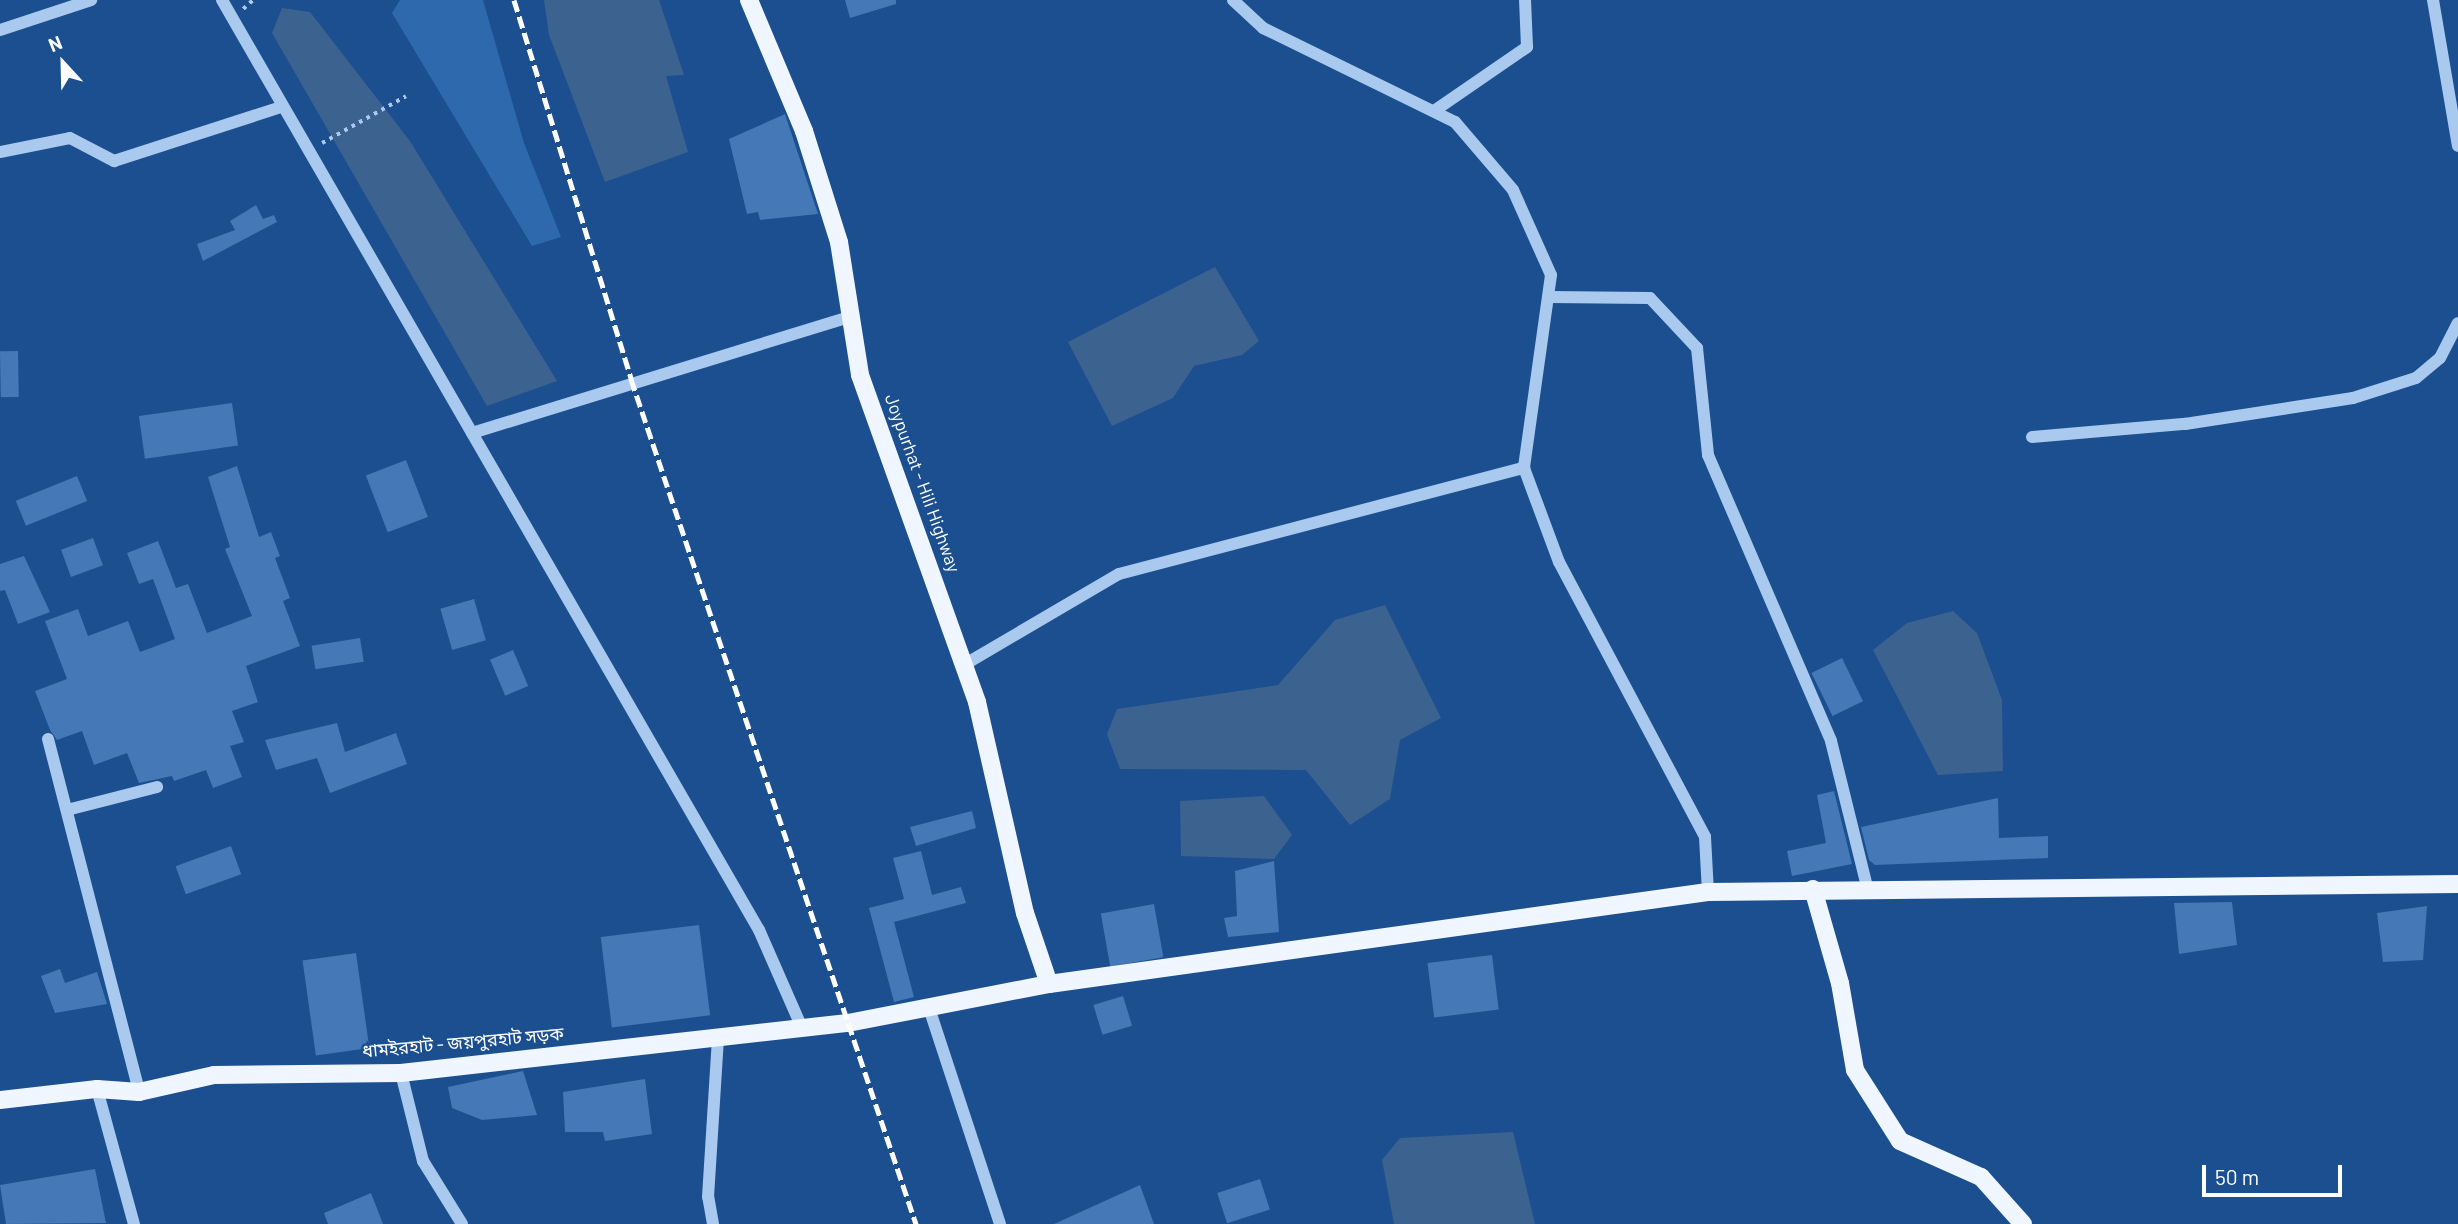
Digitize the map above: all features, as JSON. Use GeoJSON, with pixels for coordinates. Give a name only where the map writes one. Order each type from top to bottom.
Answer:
{"type":"FeatureCollection","features":[{"type":"Feature","properties":{"kind":"main road","name":"Joypurhat - Hili Highway"},"geometry":{"type":"LineString","coordinates":[[749,0],[804,131],[839,242],[860,374],[977,702],[1025,913],[1049,984]]}},
{"type":"Feature","properties":{"kind":"main road","name":"ধামইরহাট - জয়পুরহাট সড়ক"},"geometry":{"type":"LineString","coordinates":[[0,1100],[97,1089],[138,1092],[214,1075],[401,1073],[848,1023],[930,1011],[1049,984],[1708,892],[1867,887],[2458,884]]}},
{"type":"Feature","properties":{"kind":"main road"},"geometry":{"type":"LineString","coordinates":[[1813,889],[1840,983],[1854,1070],[1900,1141],[1981,1177],[2023,1224]]}},
{"type":"Feature","properties":{"kind":"street"},"geometry":{"type":"LineString","coordinates":[[0,30],[91,0]]}},
{"type":"Feature","properties":{"kind":"street"},"geometry":{"type":"LineString","coordinates":[[222,0],[281,107],[759,930],[802,1028]]}},
{"type":"Feature","properties":{"kind":"street"},"geometry":{"type":"LineString","coordinates":[[1233,0],[1263,28],[1455,122],[1513,190],[1551,275],[1524,468],[1559,562],[1705,837],[1708,892]]}},
{"type":"Feature","properties":{"kind":"street"},"geometry":{"type":"LineString","coordinates":[[1434,111],[1527,47],[1525,0]]}},
{"type":"Feature","properties":{"kind":"street"},"geometry":{"type":"LineString","coordinates":[[2432,0],[2458,146]]}},
{"type":"Feature","properties":{"kind":"street"},"geometry":{"type":"LineString","coordinates":[[0,152],[70,138],[114,161],[281,107]]}},
{"type":"Feature","properties":{"kind":"street"},"geometry":{"type":"LineString","coordinates":[[1548,297],[1650,298],[1697,348],[1708,455],[1831,741],[1867,887]]}},
{"type":"Feature","properties":{"kind":"street"},"geometry":{"type":"LineString","coordinates":[[472,433],[849,317]]}},
{"type":"Feature","properties":{"kind":"street"},"geometry":{"type":"LineString","coordinates":[[2032,437],[2185,424],[2353,398],[2417,378],[2440,358],[2458,323]]}},
{"type":"Feature","properties":{"kind":"street"},"geometry":{"type":"LineString","coordinates":[[962,666],[1119,574],[1524,468]]}},
{"type":"Feature","properties":{"kind":"street"},"geometry":{"type":"LineString","coordinates":[[48,739],[138,1092]]}},
{"type":"Feature","properties":{"kind":"street"},"geometry":{"type":"LineString","coordinates":[[67,810],[157,787]]}},
{"type":"Feature","properties":{"kind":"street"},"geometry":{"type":"LineString","coordinates":[[930,1011],[1000,1224]]}},
{"type":"Feature","properties":{"kind":"street"},"geometry":{"type":"LineString","coordinates":[[713,1224],[708,1197],[718,1037]]}},
{"type":"Feature","properties":{"kind":"street"},"geometry":{"type":"LineString","coordinates":[[401,1073],[423,1161],[462,1224]]}},
{"type":"Feature","properties":{"kind":"street"},"geometry":{"type":"LineString","coordinates":[[97,1089],[134,1224]]}},
{"type":"Feature","properties":{"kind":"path"},"geometry":{"type":"LineString","coordinates":[[307,151],[406,96]]}},
{"type":"Feature","properties":{"kind":"shaded area"},"geometry":{"type":"Polygon","coordinates":[[[400,0],[483,0],[524,143],[561,237],[532,246],[392,13],[400,0]]]}},
{"type":"Feature","properties":{"kind":"shaded area"},"geometry":{"type":"Polygon","coordinates":[[[544,0],[659,0],[684,75],[666,76],[688,152],[605,182],[549,35],[544,0]]]}},
{"type":"Feature","properties":{"kind":"shaded area"},"geometry":{"type":"Polygon","coordinates":[[[282,8],[310,12],[410,141],[557,381],[487,406],[272,33],[282,8]]]}},
{"type":"Feature","properties":{"kind":"shaded area"},"geometry":{"type":"Polygon","coordinates":[[[1215,267],[1259,341],[1242,355],[1194,366],[1173,398],[1112,426],[1068,342],[1215,267]]]}},
{"type":"Feature","properties":{"kind":"shaded area"},"geometry":{"type":"Polygon","coordinates":[[[1385,605],[1441,718],[1400,740],[1390,799],[1350,825],[1306,770],[1120,769],[1107,734],[1117,709],[1278,685],[1335,620],[1385,605]]]}},
{"type":"Feature","properties":{"kind":"shaded area"},"geometry":{"type":"Polygon","coordinates":[[[1953,611],[1977,633],[2002,700],[2003,771],[1938,775],[1873,650],[1907,623],[1953,611]]]}},
{"type":"Feature","properties":{"kind":"shaded area"},"geometry":{"type":"Polygon","coordinates":[[[1264,796],[1292,835],[1274,859],[1181,856],[1180,801],[1264,796]]]}},
{"type":"Feature","properties":{"kind":"shaded area"},"geometry":{"type":"Polygon","coordinates":[[[1513,1132],[1535,1224],[1394,1224],[1382,1160],[1400,1138],[1513,1132]]]}},
{"type":"Feature","properties":{"kind":"building"},"geometry":{"type":"Polygon","coordinates":[[[845,0],[896,0],[896,4],[850,18],[845,0]]]}},
{"type":"Feature","properties":{"kind":"building"},"geometry":{"type":"Polygon","coordinates":[[[785,114],[818,214],[760,220],[758,212],[747,214],[729,139],[785,114]]]}},
{"type":"Feature","properties":{"kind":"building"},"geometry":{"type":"Polygon","coordinates":[[[256,205],[263,219],[274,215],[277,222],[203,261],[197,244],[235,230],[230,221],[256,205]]]}},
{"type":"Feature","properties":{"kind":"building"},"geometry":{"type":"Polygon","coordinates":[[[0,351],[18,351],[19,397],[1,397],[0,351]]]}},
{"type":"Feature","properties":{"kind":"building"},"geometry":{"type":"Polygon","coordinates":[[[232,403],[238,446],[145,459],[139,416],[232,403]]]}},
{"type":"Feature","properties":{"kind":"building"},"geometry":{"type":"Polygon","coordinates":[[[406,460],[428,517],[388,532],[366,475],[406,460]]]}},
{"type":"Feature","properties":{"kind":"building"},"geometry":{"type":"Polygon","coordinates":[[[237,466],[259,537],[271,532],[280,556],[275,558],[290,598],[283,601],[300,646],[246,666],[258,702],[232,711],[244,742],[230,746],[242,777],[213,788],[206,770],[174,781],[172,776],[139,783],[127,753],[94,765],[82,731],[57,740],[50,730],[35,691],[67,679],[45,621],[78,609],[88,636],[128,621],[140,652],[175,639],[153,579],[139,584],[127,553],[158,541],[176,588],[188,584],[207,633],[252,616],[225,549],[230,547],[208,477],[237,466]]]}},
{"type":"Feature","properties":{"kind":"building"},"geometry":{"type":"Polygon","coordinates":[[[77,476],[87,501],[26,526],[16,501],[77,476]]]}},
{"type":"Feature","properties":{"kind":"building"},"geometry":{"type":"Polygon","coordinates":[[[93,538],[103,565],[71,577],[61,550],[93,538]]]}},
{"type":"Feature","properties":{"kind":"building"},"geometry":{"type":"Polygon","coordinates":[[[24,556],[50,612],[18,624],[5,590],[0,591],[0,564],[24,556]]]}},
{"type":"Feature","properties":{"kind":"building"},"geometry":{"type":"Polygon","coordinates":[[[474,599],[486,640],[452,650],[440,609],[474,599]]]}},
{"type":"Feature","properties":{"kind":"building"},"geometry":{"type":"Polygon","coordinates":[[[360,638],[364,662],[315,669],[312,646],[360,638]]]}},
{"type":"Feature","properties":{"kind":"building"},"geometry":{"type":"Polygon","coordinates":[[[513,650],[528,686],[505,696],[490,660],[513,650]]]}},
{"type":"Feature","properties":{"kind":"building"},"geometry":{"type":"Polygon","coordinates":[[[1842,658],[1863,701],[1832,716],[1811,673],[1842,658]]]}},
{"type":"Feature","properties":{"kind":"building"},"geometry":{"type":"Polygon","coordinates":[[[337,723],[345,752],[396,733],[407,764],[330,793],[317,758],[276,770],[265,740],[337,723]]]}},
{"type":"Feature","properties":{"kind":"building"},"geometry":{"type":"Polygon","coordinates":[[[1834,791],[1852,864],[1792,876],[1787,851],[1826,843],[1817,795],[1834,791]]]}},
{"type":"Feature","properties":{"kind":"building"},"geometry":{"type":"Polygon","coordinates":[[[1998,798],[1999,838],[2048,836],[2048,858],[1875,865],[1869,860],[1861,827],[1998,798]]]}},
{"type":"Feature","properties":{"kind":"building"},"geometry":{"type":"Polygon","coordinates":[[[972,811],[976,828],[916,846],[910,827],[972,811]]]}},
{"type":"Feature","properties":{"kind":"building"},"geometry":{"type":"Polygon","coordinates":[[[231,846],[241,874],[186,894],[176,866],[231,846]]]}},
{"type":"Feature","properties":{"kind":"building"},"geometry":{"type":"Polygon","coordinates":[[[921,851],[932,895],[961,887],[966,903],[894,922],[914,997],[894,1002],[869,908],[904,899],[893,858],[921,851]]]}},
{"type":"Feature","properties":{"kind":"building"},"geometry":{"type":"Polygon","coordinates":[[[1274,861],[1279,932],[1228,937],[1224,918],[1237,916],[1235,871],[1274,861]]]}},
{"type":"Feature","properties":{"kind":"building"},"geometry":{"type":"Polygon","coordinates":[[[2232,902],[2237,945],[2179,954],[2174,903],[2232,902]]]}},
{"type":"Feature","properties":{"kind":"building"},"geometry":{"type":"Polygon","coordinates":[[[1154,904],[1163,957],[1110,967],[1101,913],[1154,904]]]}},
{"type":"Feature","properties":{"kind":"building"},"geometry":{"type":"Polygon","coordinates":[[[2427,906],[2423,960],[2383,962],[2377,913],[2427,906]]]}},
{"type":"Feature","properties":{"kind":"building"},"geometry":{"type":"Polygon","coordinates":[[[699,925],[710,1015],[612,1027],[601,937],[699,925]]]}},
{"type":"Feature","properties":{"kind":"building"},"geometry":{"type":"Polygon","coordinates":[[[356,953],[369,1048],[316,1056],[303,961],[356,953]]]}},
{"type":"Feature","properties":{"kind":"building"},"geometry":{"type":"Polygon","coordinates":[[[1492,955],[1499,1010],[1434,1018],[1427,963],[1492,955]]]}},
{"type":"Feature","properties":{"kind":"building"},"geometry":{"type":"Polygon","coordinates":[[[60,969],[65,983],[97,972],[107,1004],[55,1013],[41,976],[60,969]]]}},
{"type":"Feature","properties":{"kind":"building"},"geometry":{"type":"Polygon","coordinates":[[[1123,996],[1132,1026],[1102,1035],[1093,1005],[1123,996]]]}},
{"type":"Feature","properties":{"kind":"building"},"geometry":{"type":"Polygon","coordinates":[[[523,1071],[537,1115],[482,1120],[452,1108],[448,1087],[523,1071]]]}},
{"type":"Feature","properties":{"kind":"building"},"geometry":{"type":"Polygon","coordinates":[[[645,1079],[652,1134],[605,1141],[603,1132],[565,1132],[563,1092],[645,1079]]]}},
{"type":"Feature","properties":{"kind":"building"},"geometry":{"type":"Polygon","coordinates":[[[95,1169],[106,1223],[6,1224],[0,1185],[95,1169]]]}},
{"type":"Feature","properties":{"kind":"building"},"geometry":{"type":"Polygon","coordinates":[[[1260,1179],[1270,1209],[1227,1223],[1217,1193],[1260,1179]]]}},
{"type":"Feature","properties":{"kind":"building"},"geometry":{"type":"Polygon","coordinates":[[[1140,1185],[1154,1224],[1054,1224],[1140,1185]]]}},
{"type":"Feature","properties":{"kind":"building"},"geometry":{"type":"Polygon","coordinates":[[[371,1193],[383,1224],[328,1224],[324,1213],[371,1193]]]}},
{"type":"Feature","properties":{"kind":"railway"},"geometry":{"type":"LineString","coordinates":[[514,0],[631,379],[916,1224]]}}]}
